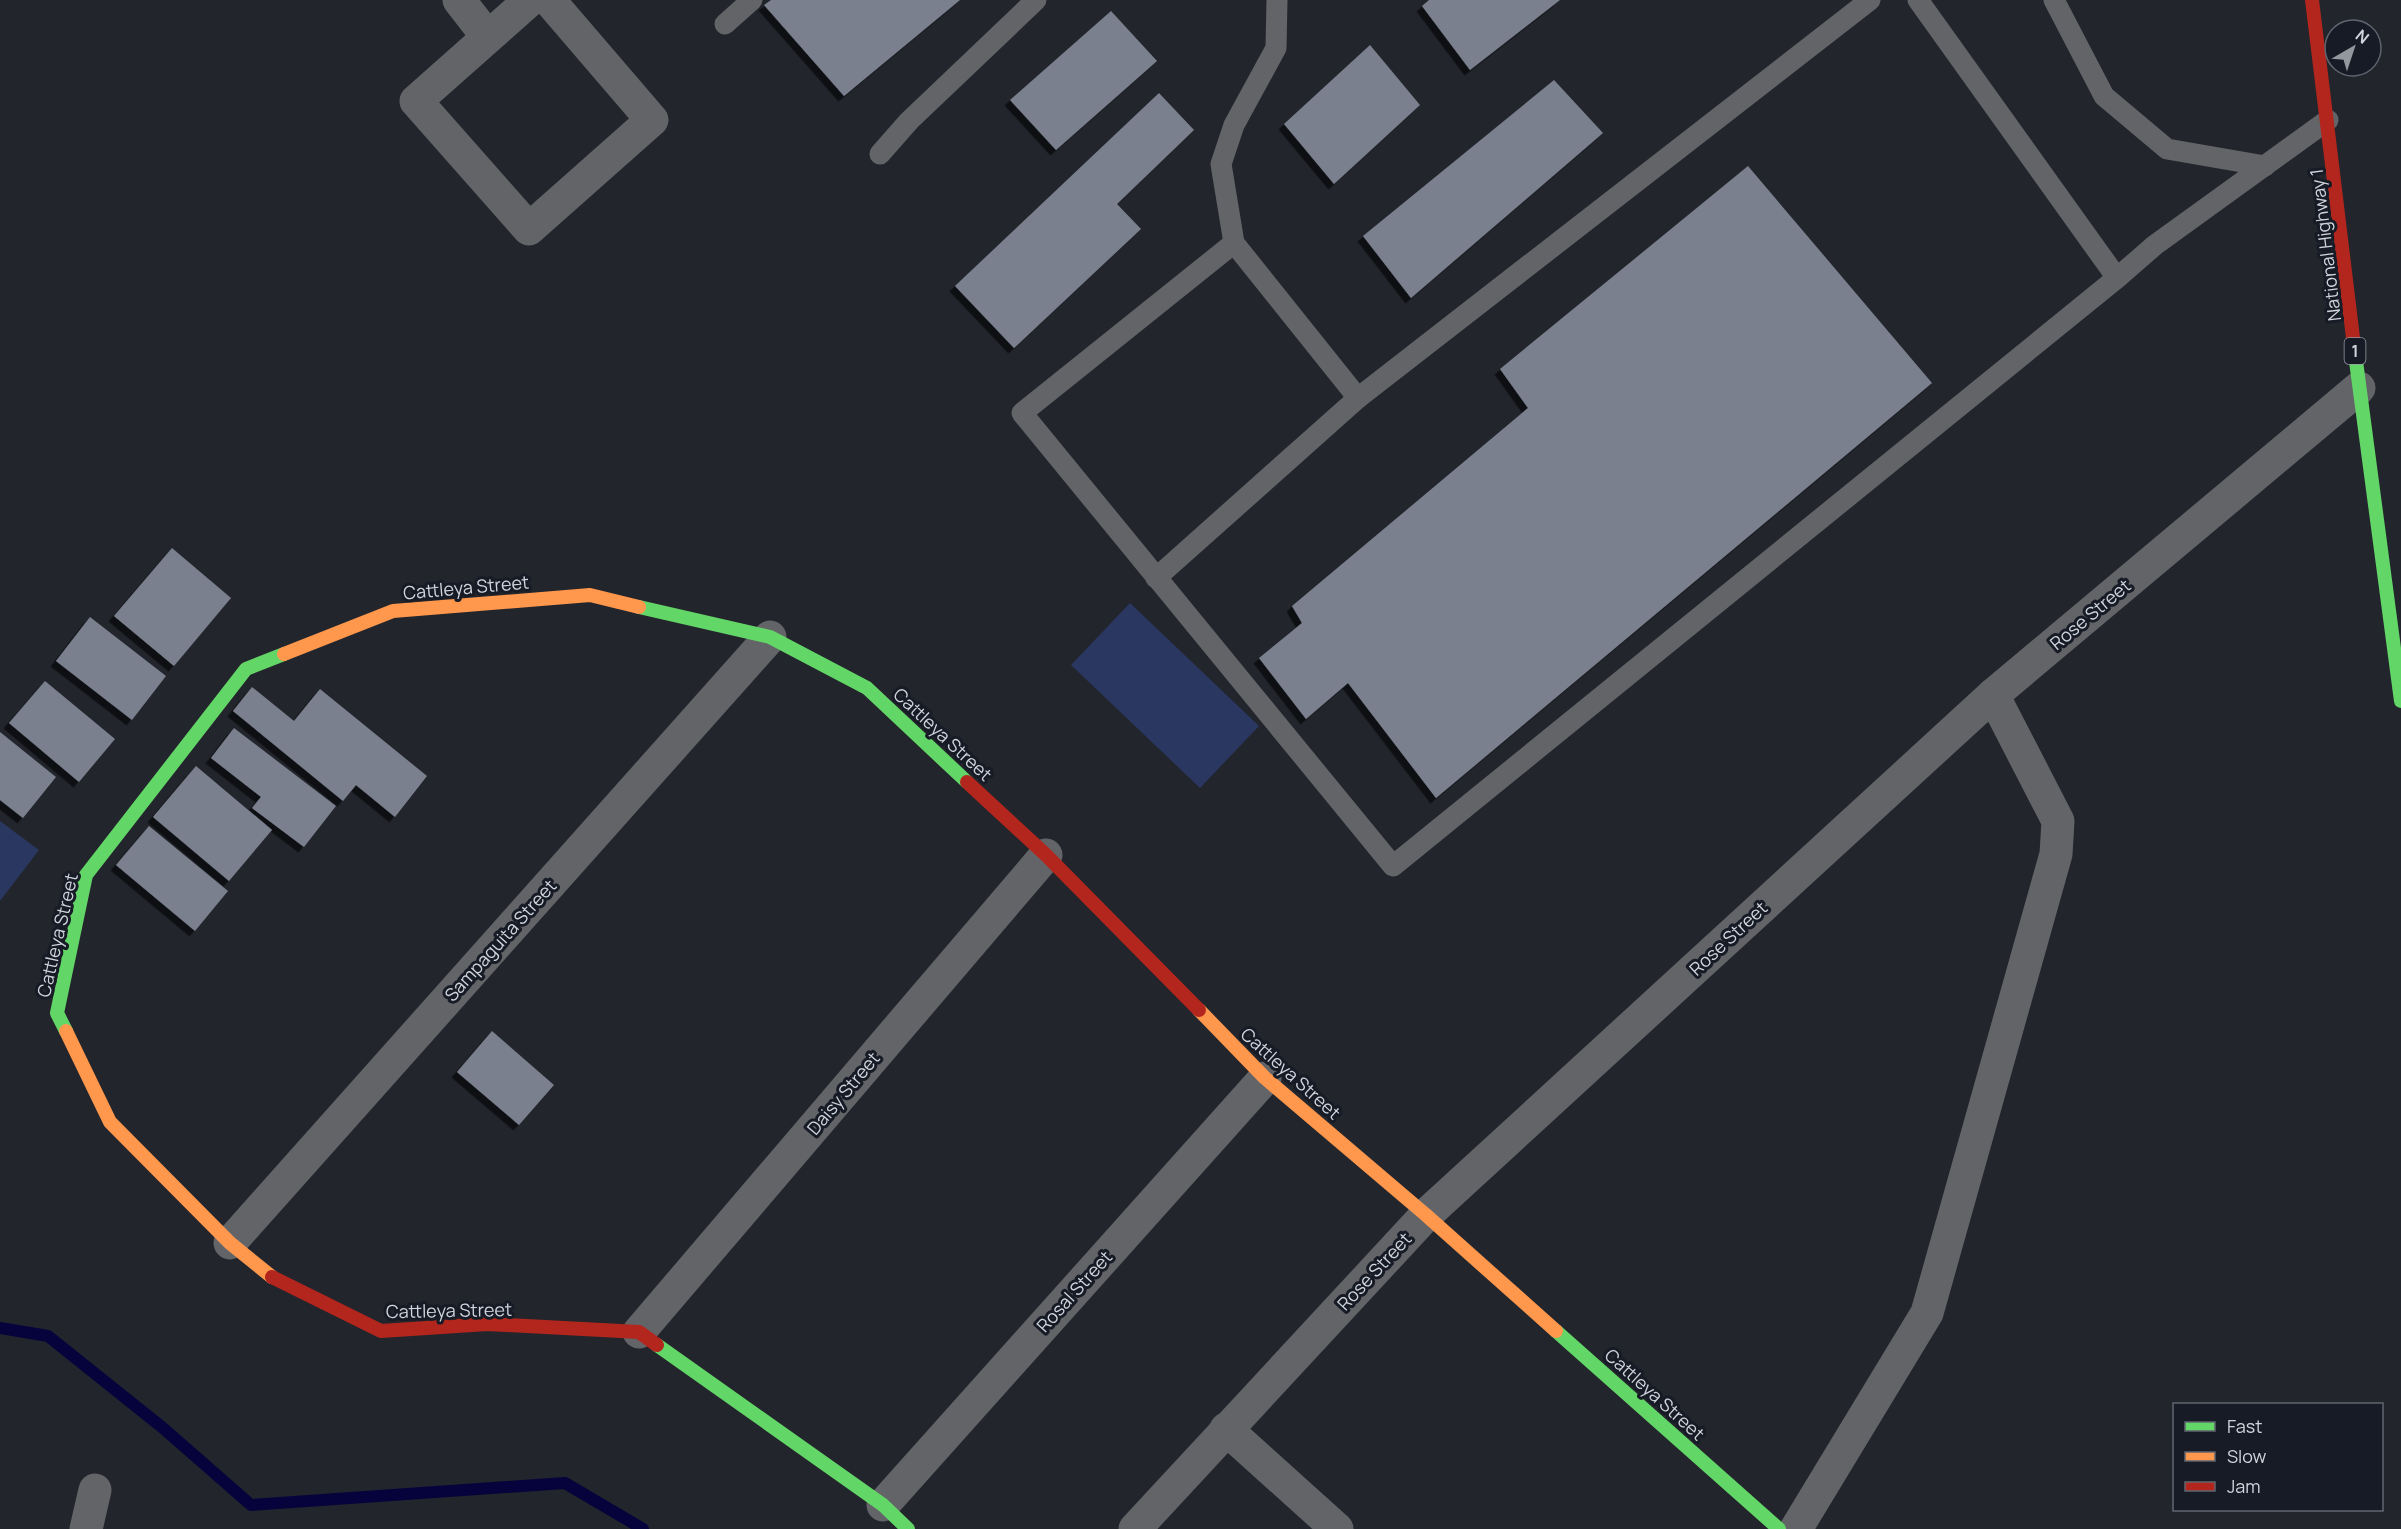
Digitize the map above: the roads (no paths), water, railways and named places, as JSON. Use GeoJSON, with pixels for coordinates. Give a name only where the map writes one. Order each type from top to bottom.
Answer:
{"type":"FeatureCollection","features":[{"type":"Feature","properties":{"kind":"main road","name":"National Highway 1"},"geometry":{"type":"LineString","coordinates":[[2312,0],[2359,388],[2401,701]]}},
{"type":"Feature","properties":{"kind":"main road","name":"Cattleya Street"},"geometry":{"type":"LineString","coordinates":[[639,1332],[487,1324],[381,1331],[276,1280],[230,1243],[110,1122],[57,1013],[86,875],[246,669],[393,611],[590,595],[770,637],[867,688],[1046,855],[1265,1078],[1426,1215],[1779,1529]]}},
{"type":"Feature","properties":{"kind":"main road"},"geometry":{"type":"LineString","coordinates":[[639,1332],[883,1505],[908,1529]]}},
{"type":"Feature","properties":{"kind":"street"},"geometry":{"type":"LineString","coordinates":[[459,0],[488,36]]}},
{"type":"Feature","properties":{"kind":"street"},"geometry":{"type":"LineString","coordinates":[[530,0],[416,101],[529,229],[652,120],[549,0]]}},
{"type":"Feature","properties":{"kind":"street","name":"Rose Street"},"geometry":{"type":"LineString","coordinates":[[1135,1529],[1426,1215],[1993,695],[2359,388]]}},
{"type":"Feature","properties":{"kind":"street","name":"Sampaguita Street"},"geometry":{"type":"LineString","coordinates":[[230,1243],[770,637]]}},
{"type":"Feature","properties":{"kind":"street"},"geometry":{"type":"LineString","coordinates":[[1796,1529],[1927,1313],[2056,854],[2058,821],[1993,695]]}},
{"type":"Feature","properties":{"kind":"street","name":"Daisy Street"},"geometry":{"type":"LineString","coordinates":[[639,1332],[1046,855]]}},
{"type":"Feature","properties":{"kind":"street","name":"Rosal Street"},"geometry":{"type":"LineString","coordinates":[[883,1505],[1265,1078]]}},
{"type":"Feature","properties":{"kind":"street"},"geometry":{"type":"LineString","coordinates":[[1226,1429],[1337,1529]]}},
{"type":"Feature","properties":{"kind":"street"},"geometry":{"type":"LineString","coordinates":[[86,1529],[95,1490]]}},
{"type":"Feature","properties":{"kind":"lane"},"geometry":{"type":"LineString","coordinates":[[725,24],[752,0]]}},
{"type":"Feature","properties":{"kind":"lane"},"geometry":{"type":"LineString","coordinates":[[880,154],[909,121],[1036,0]]}},
{"type":"Feature","properties":{"kind":"lane"},"geometry":{"type":"LineString","coordinates":[[1277,0],[1276,48],[1234,125],[1221,164],[1234,243],[1358,398]]}},
{"type":"Feature","properties":{"kind":"lane"},"geometry":{"type":"LineString","coordinates":[[1156,578],[1358,398],[1870,0]]}},
{"type":"Feature","properties":{"kind":"lane"},"geometry":{"type":"LineString","coordinates":[[1918,0],[2116,279]]}},
{"type":"Feature","properties":{"kind":"lane"},"geometry":{"type":"LineString","coordinates":[[2054,0],[2104,96],[2168,148],[2265,166]]}},
{"type":"Feature","properties":{"kind":"lane"},"geometry":{"type":"LineString","coordinates":[[1234,243],[1022,413],[1394,866],[2116,279],[2155,244],[2328,120]]}},
{"type":"Feature","properties":{"kind":"waterway"},"geometry":{"type":"LineString","coordinates":[[0,1328],[48,1336],[163,1428],[251,1505],[565,1483],[643,1529]]}}]}
